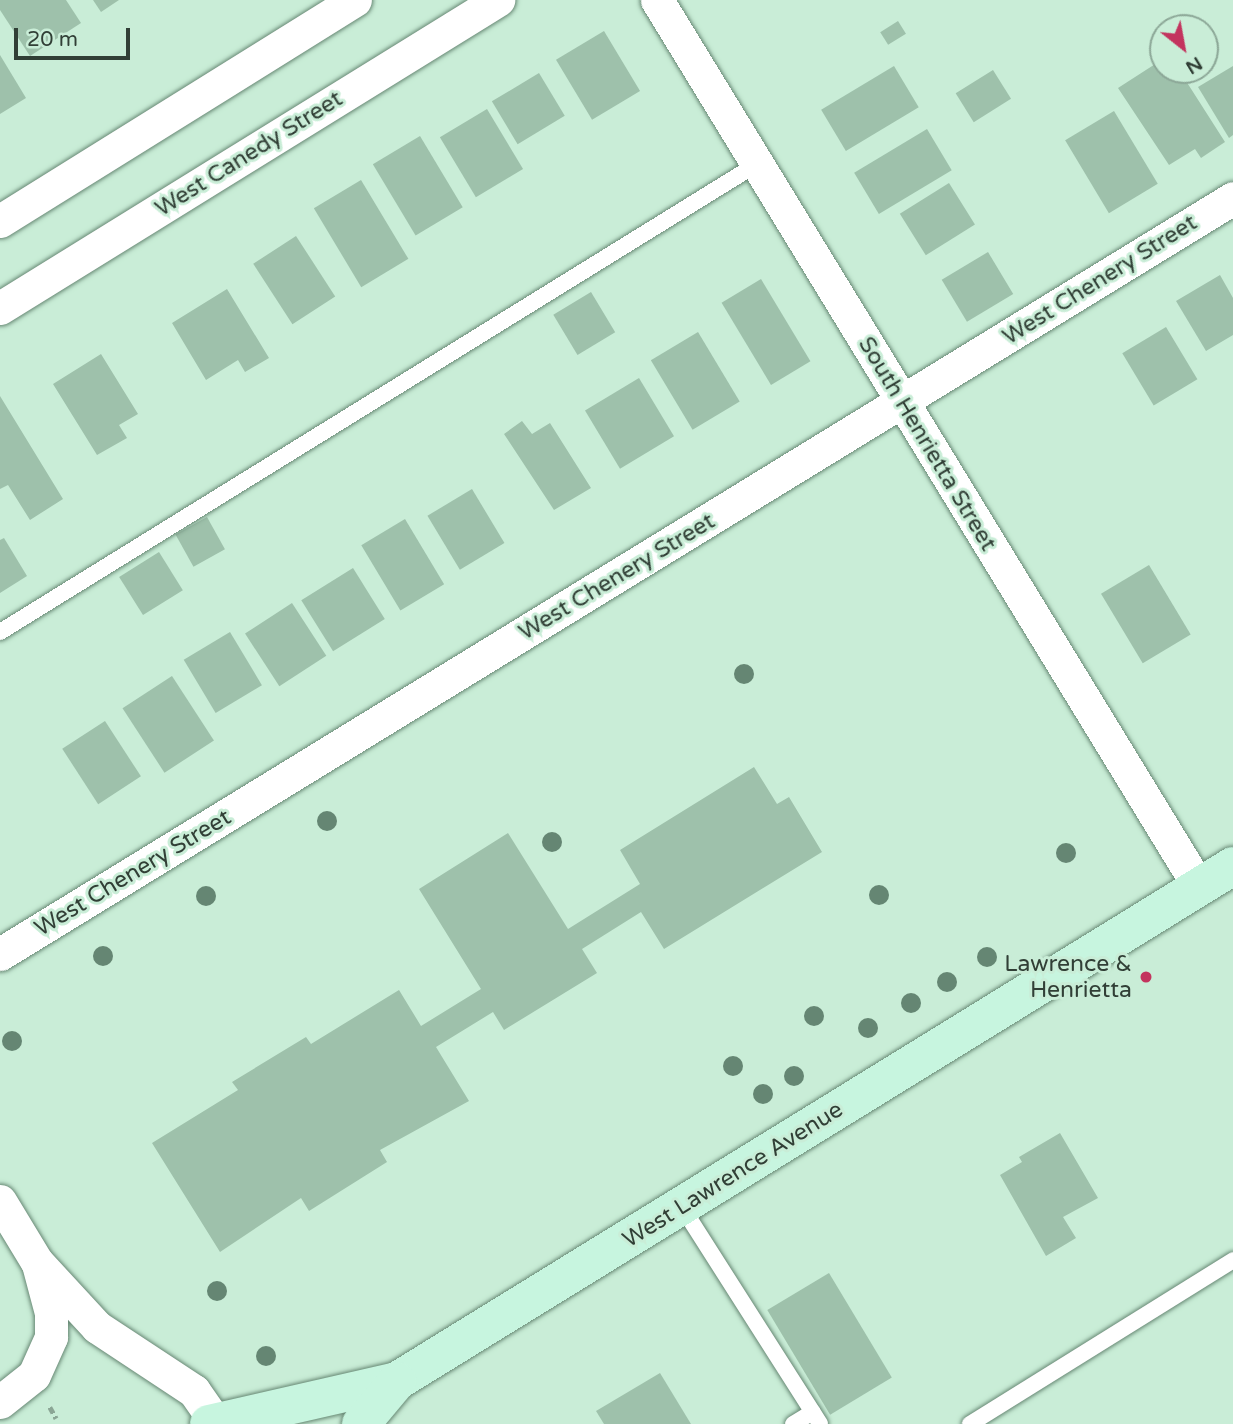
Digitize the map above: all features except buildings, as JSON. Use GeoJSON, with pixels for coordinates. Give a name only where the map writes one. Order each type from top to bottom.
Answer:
{"type":"FeatureCollection","features":[{"type":"Feature","properties":{"kind":"street"},"geometry":{"type":"LineString","coordinates":[[0,221],[355,0]]}},
{"type":"Feature","properties":{"kind":"street","name":"West Canedy Street"},"geometry":{"type":"LineString","coordinates":[[0,308],[498,0]]}},
{"type":"Feature","properties":{"kind":"street","name":"South Henrietta Street"},"geometry":{"type":"LineString","coordinates":[[657,0],[1199,887]]}},
{"type":"Feature","properties":{"kind":"street","name":"West Chenery Street"},"geometry":{"type":"LineString","coordinates":[[0,954],[902,404],[1233,198]]}},
{"type":"Feature","properties":{"kind":"street","name":"West Lawrence Avenue"},"geometry":{"type":"LineString","coordinates":[[213,1424],[397,1381],[1233,866]]}},
{"type":"Feature","properties":{"kind":"street"},"geometry":{"type":"LineString","coordinates":[[0,1201],[37,1262],[124,1350],[194,1391],[213,1424]]}},
{"type":"Feature","properties":{"kind":"street"},"geometry":{"type":"LineString","coordinates":[[0,1402],[34,1375],[51,1337],[51,1313],[37,1262]]}},
{"type":"Feature","properties":{"kind":"street"},"geometry":{"type":"LineString","coordinates":[[361,1424],[397,1381]]}},
{"type":"Feature","properties":{"kind":"lane"},"geometry":{"type":"LineString","coordinates":[[0,632],[757,164]]}},
{"type":"Feature","properties":{"kind":"lane"},"geometry":{"type":"LineString","coordinates":[[682,1207],[816,1418],[793,1424]]}},
{"type":"Feature","properties":{"kind":"lane"},"geometry":{"type":"LineString","coordinates":[[970,1424],[1233,1260]]}},
{"type":"Feature","properties":{"kind":"place","name":"Lawrence & Henrietta"},"geometry":{"type":"Point","coordinates":[1146,977]}}]}
